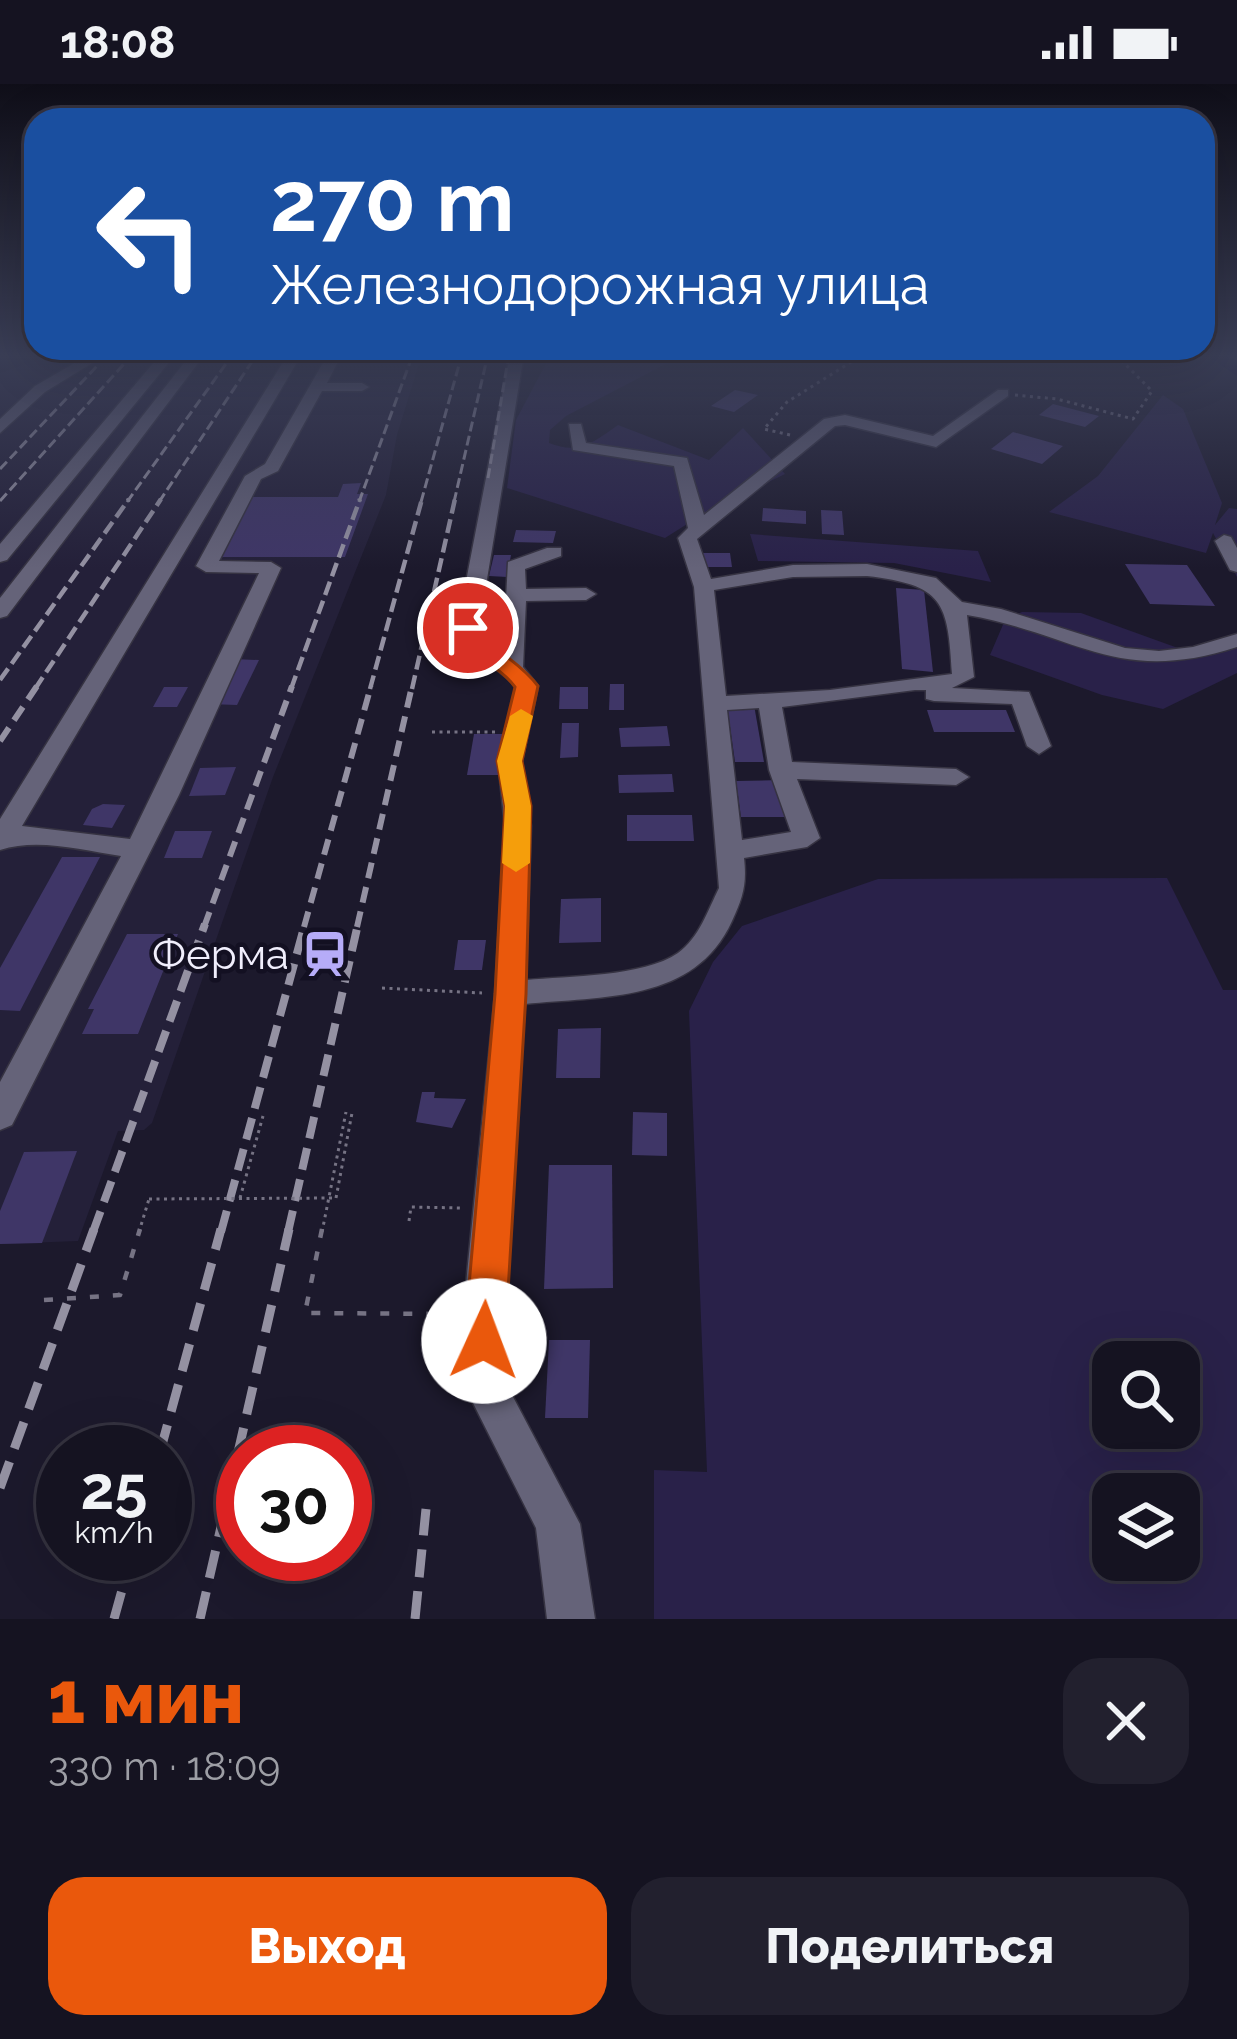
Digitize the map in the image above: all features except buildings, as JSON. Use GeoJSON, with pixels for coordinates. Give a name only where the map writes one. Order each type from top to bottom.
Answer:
{"type":"FeatureCollection","features":[{"type":"Feature","properties":{"kind":"street"},"geometry":{"type":"LineString","coordinates":[[0,556],[109,426]]}},
{"type":"Feature","properties":{"kind":"street"},"geometry":{"type":"LineString","coordinates":[[0,612],[143,426]]}},
{"type":"Feature","properties":{"kind":"street"},"geometry":{"type":"LineString","coordinates":[[1,838],[251,426]]}},
{"type":"Feature","properties":{"kind":"street"},"geometry":{"type":"LineString","coordinates":[[0,1115],[166,795],[271,568],[206,566],[254,476],[272,467],[295,426]]}},
{"type":"Feature","properties":{"kind":"street"},"geometry":{"type":"LineString","coordinates":[[504,426],[468,628],[473,644],[512,668],[527,686],[510,761],[518,806],[511,994],[483,1314],[486,1368],[493,1401],[558,1524],[572,1619]]}},
{"type":"Feature","properties":{"kind":"street"},"geometry":{"type":"LineString","coordinates":[[511,994],[644,979],[688,961],[711,934],[733,888],[731,851],[704,586],[687,538],[826,426]]}},
{"type":"Feature","properties":{"kind":"street"},"geometry":{"type":"LineString","coordinates":[[868,426],[936,442],[958,426]]}},
{"type":"Feature","properties":{"kind":"street"},"geometry":{"type":"LineString","coordinates":[[575,427],[579,447],[681,462],[698,529]]}},
{"type":"Feature","properties":{"kind":"street"},"geometry":{"type":"LineString","coordinates":[[1224,541],[1237,566]]}},
{"type":"Feature","properties":{"kind":"street"},"geometry":{"type":"LineString","coordinates":[[512,668],[515,566],[554,552]]}},
{"type":"Feature","properties":{"kind":"street"},"geometry":{"type":"LineString","coordinates":[[704,586],[741,574],[823,568],[871,571],[946,593],[955,608],[964,677],[951,684],[896,685],[881,692]]}},
{"type":"Feature","properties":{"kind":"street"},"geometry":{"type":"LineString","coordinates":[[516,595],[586,594]]}},
{"type":"Feature","properties":{"kind":"street"},"geometry":{"type":"LineString","coordinates":[[955,608],[998,611],[1124,658],[1199,656],[1237,640]]}},
{"type":"Feature","properties":{"kind":"street"},"geometry":{"type":"LineString","coordinates":[[716,703],[881,692],[1021,697],[1039,746]]}},
{"type":"Feature","properties":{"kind":"street"},"geometry":{"type":"LineString","coordinates":[[731,851],[807,838],[781,770],[770,703]]}},
{"type":"Feature","properties":{"kind":"street"},"geometry":{"type":"LineString","coordinates":[[781,770],[956,777]]}},
{"type":"Feature","properties":{"kind":"street"},"geometry":{"type":"LineString","coordinates":[[1,838],[43,835],[135,849]]}},
{"type":"Feature","properties":{"kind":"path"},"geometry":{"type":"LineString","coordinates":[[767,426],[764,429],[810,439]]}},
{"type":"Feature","properties":{"kind":"path"},"geometry":{"type":"LineString","coordinates":[[432,732],[516,732]]}},
{"type":"Feature","properties":{"kind":"path"},"geometry":{"type":"LineString","coordinates":[[382,988],[511,994]]}},
{"type":"Feature","properties":{"kind":"path"},"geometry":{"type":"LineString","coordinates":[[44,1300],[120,1295],[149,1199],[240,1198],[336,1198],[349,1113],[304,1313],[483,1314]]}},
{"type":"Feature","properties":{"kind":"path"},"geometry":{"type":"LineString","coordinates":[[240,1198],[263,1116]]}},
{"type":"Feature","properties":{"kind":"path"},"geometry":{"type":"LineString","coordinates":[[409,1221],[411,1207],[493,1209]]}},
{"type":"Feature","properties":{"kind":"shaded area"},"geometry":{"type":"Polygon","coordinates":[[[0,426],[400,426],[386,495],[273,777],[152,1123],[144,1130],[118,1131],[78,1241],[0,1244],[0,426]]]}},
{"type":"Feature","properties":{"kind":"shaded area"},"geometry":{"type":"Polygon","coordinates":[[[515,426],[555,426],[549,443],[569,448],[594,441],[620,426],[709,460],[743,428],[785,474],[665,538],[507,488],[515,426]]]}},
{"type":"Feature","properties":{"kind":"shaded area"},"geometry":{"type":"Polygon","coordinates":[[[1138,426],[1190,426],[1222,503],[1215,525],[1229,508],[1237,509],[1237,577],[1213,533],[1206,553],[1049,512],[1098,476],[1138,426]]]}},
{"type":"Feature","properties":{"kind":"shaded area"},"geometry":{"type":"Polygon","coordinates":[[[750,534],[978,551],[991,582],[894,563],[758,561],[750,534]]]}},
{"type":"Feature","properties":{"kind":"shaded area"},"geometry":{"type":"Polygon","coordinates":[[[1022,612],[1081,613],[1189,652],[1237,634],[1237,673],[1163,709],[1102,695],[990,655],[1005,620],[1022,612]]]}},
{"type":"Feature","properties":{"kind":"shaded area"},"geometry":{"type":"Polygon","coordinates":[[[1167,878],[1223,990],[1237,990],[1237,1619],[654,1619],[654,1470],[707,1472],[689,1011],[713,962],[742,926],[878,879],[1167,878]]]}},
{"type":"Feature","properties":{"kind":"railway"},"geometry":{"type":"LineString","coordinates":[[0,469],[41,426]]}},
{"type":"Feature","properties":{"kind":"railway"},"geometry":{"type":"LineString","coordinates":[[0,501],[68,426]]}},
{"type":"Feature","properties":{"kind":"railway"},"geometry":{"type":"LineString","coordinates":[[127,502],[182,426]]}},
{"type":"Feature","properties":{"kind":"railway"},"geometry":{"type":"LineString","coordinates":[[159,502],[210,426]]}},
{"type":"Feature","properties":{"kind":"railway"},"geometry":{"type":"LineString","coordinates":[[359,502],[387,426]]}},
{"type":"Feature","properties":{"kind":"railway"},"geometry":{"type":"LineString","coordinates":[[421,502],[442,426]]}},
{"type":"Feature","properties":{"kind":"railway"},"geometry":{"type":"LineString","coordinates":[[454,502],[472,426]]}},
{"type":"Feature","properties":{"kind":"railway"},"geometry":{"type":"LineString","coordinates":[[488,478],[497,426]]}},
{"type":"Feature","properties":{"kind":"railway"},"geometry":{"type":"LineString","coordinates":[[0,680],[129,499]]}},
{"type":"Feature","properties":{"kind":"railway"},"geometry":{"type":"LineString","coordinates":[[36,687],[161,499]]}},
{"type":"Feature","properties":{"kind":"railway"},"geometry":{"type":"LineString","coordinates":[[291,689],[360,499]]}},
{"type":"Feature","properties":{"kind":"railway"},"geometry":{"type":"LineString","coordinates":[[370,689],[422,499]]}},
{"type":"Feature","properties":{"kind":"railway"},"geometry":{"type":"LineString","coordinates":[[412,689],[455,499]]}},
{"type":"Feature","properties":{"kind":"railway"},"geometry":{"type":"LineString","coordinates":[[204,927],[292,686]]}},
{"type":"Feature","properties":{"kind":"railway"},"geometry":{"type":"LineString","coordinates":[[304,927],[371,686]]}},
{"type":"Feature","properties":{"kind":"railway"},"geometry":{"type":"LineString","coordinates":[[357,927],[412,686]]}},
{"type":"Feature","properties":{"kind":"railway"},"geometry":{"type":"LineString","coordinates":[[0,741],[36,687]]}},
{"type":"Feature","properties":{"kind":"railway"},"geometry":{"type":"LineString","coordinates":[[93,1232],[205,924]]}},
{"type":"Feature","properties":{"kind":"railway"},"geometry":{"type":"LineString","coordinates":[[221,1232],[305,924]]}},
{"type":"Feature","properties":{"kind":"railway"},"geometry":{"type":"LineString","coordinates":[[288,1232],[358,924]]}},
{"type":"Feature","properties":{"kind":"railway"},"geometry":{"type":"LineString","coordinates":[[0,1488],[94,1229]]}},
{"type":"Feature","properties":{"kind":"railway"},"geometry":{"type":"LineString","coordinates":[[167,1425],[221,1229]]}},
{"type":"Feature","properties":{"kind":"railway"},"geometry":{"type":"LineString","coordinates":[[200,1619],[289,1229]]}},
{"type":"Feature","properties":{"kind":"railway"},"geometry":{"type":"LineString","coordinates":[[415,1619],[426,1509]]}},
{"type":"Feature","properties":{"kind":"railway"},"geometry":{"type":"LineString","coordinates":[[114,1619],[125,1581]]}},
{"type":"Feature","properties":{"kind":"slow traffic"},"geometry":{"type":"LineString","coordinates":[[516,863],[518,806],[510,761],[521,716]]}},
{"type":"Feature","properties":{"kind":"place","name":"Ферма"},"geometry":{"type":"Point","coordinates":[325,954]}},
{"type":"Feature","properties":{"kind":"route"},"geometry":{"type":"LineString","coordinates":[[468,628],[473,644],[512,668],[527,686],[510,761],[518,806],[511,994],[484,1341]]}}]}
